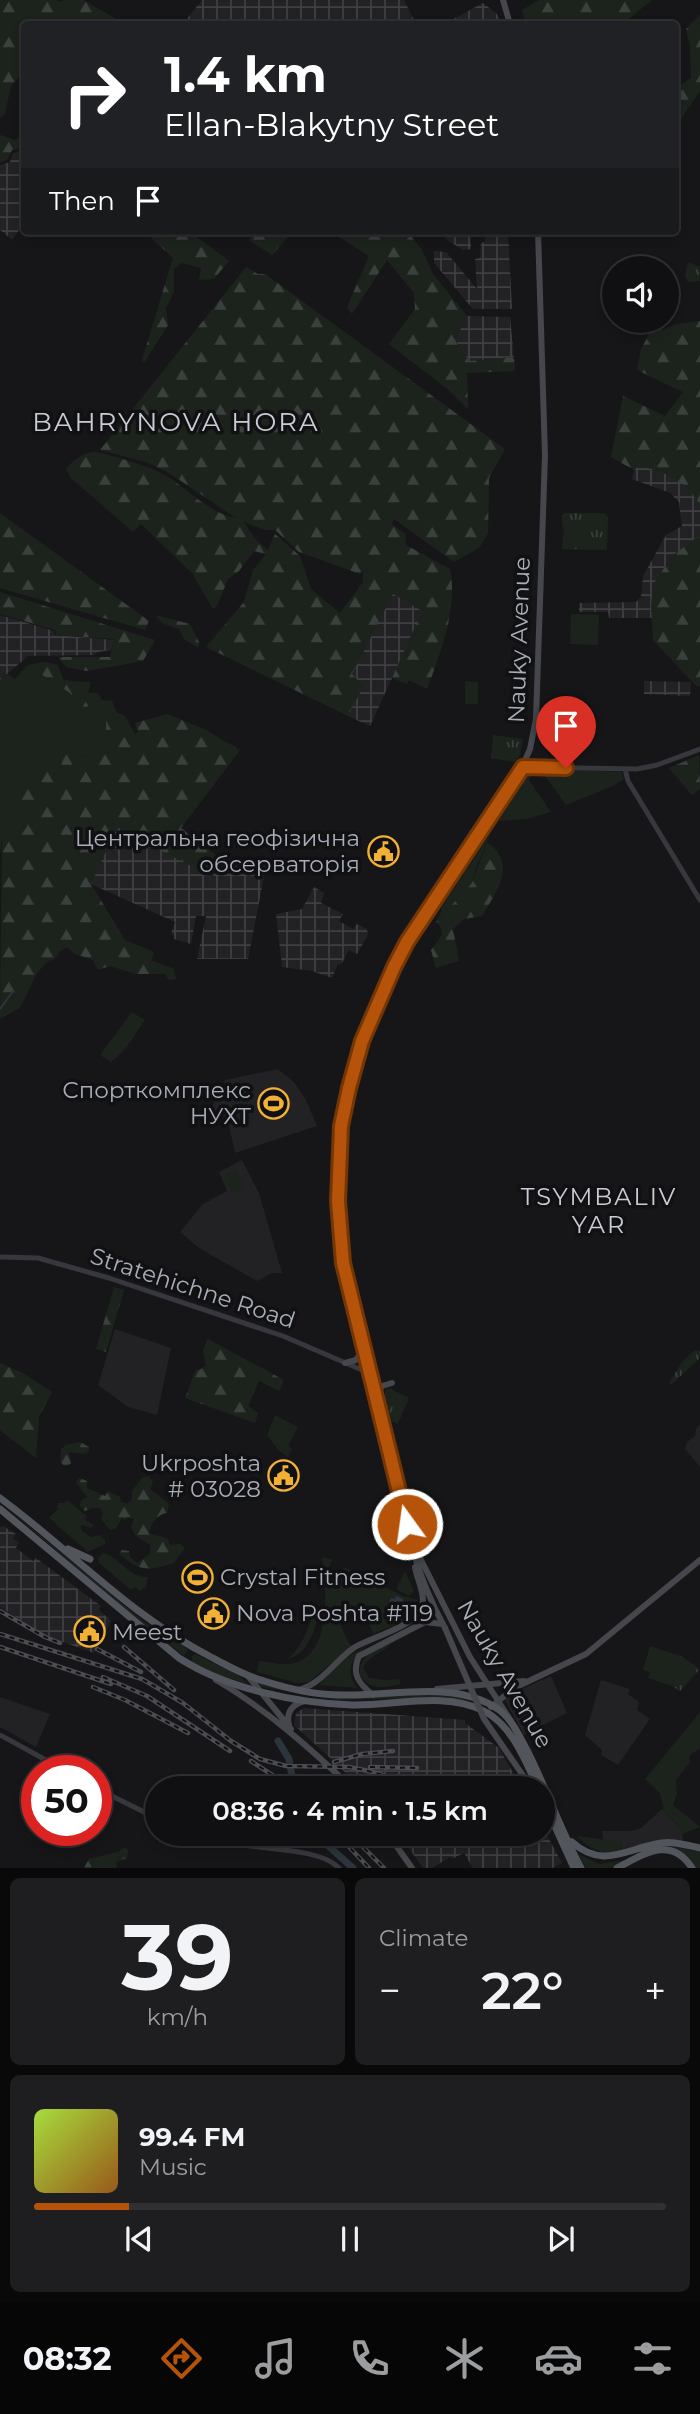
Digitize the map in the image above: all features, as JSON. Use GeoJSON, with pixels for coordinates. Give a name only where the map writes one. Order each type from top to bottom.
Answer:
{"type":"FeatureCollection","features":[{"type":"Feature","properties":{"kind":"main road"},"geometry":{"type":"LineString","coordinates":[[503,0],[509,21]]}},
{"type":"Feature","properties":{"kind":"main road","name":"Nauky Avenue"},"geometry":{"type":"LineString","coordinates":[[523,1776],[484,1719],[412,1555],[411,1539],[343,1263],[338,1201],[339,1150],[351,1078],[368,1023],[403,950],[523,767],[533,742],[545,466],[538,235]]}},
{"type":"Feature","properties":{"kind":"main road"},"geometry":{"type":"LineString","coordinates":[[345,1363],[356,1360],[363,1349]]}},
{"type":"Feature","properties":{"kind":"main road"},"geometry":{"type":"LineString","coordinates":[[375,1397],[382,1386],[392,1383]]}},
{"type":"Feature","properties":{"kind":"main road"},"geometry":{"type":"LineString","coordinates":[[0,1498],[145,1618],[197,1650],[248,1676],[298,1690],[339,1695],[427,1692],[533,1679]]}},
{"type":"Feature","properties":{"kind":"main road"},"geometry":{"type":"LineString","coordinates":[[0,1509],[153,1637],[190,1665],[254,1704],[309,1748]]}},
{"type":"Feature","properties":{"kind":"main road","name":"Nauky Avenue"},"geometry":{"type":"LineString","coordinates":[[411,1539],[470,1657],[512,1722],[541,1778],[580,1868]]}},
{"type":"Feature","properties":{"kind":"main road"},"geometry":{"type":"LineString","coordinates":[[61,1546],[90,1559]]}},
{"type":"Feature","properties":{"kind":"main road"},"geometry":{"type":"LineString","coordinates":[[298,1690],[312,1685],[357,1646],[418,1615],[423,1597],[412,1555]]}},
{"type":"Feature","properties":{"kind":"main road"},"geometry":{"type":"LineString","coordinates":[[202,1672],[258,1690],[310,1700],[352,1705],[436,1702],[460,1704],[484,1711],[514,1688],[586,1654],[700,1560]]}},
{"type":"Feature","properties":{"kind":"main road"},"geometry":{"type":"LineString","coordinates":[[373,1695],[356,1676],[355,1665],[359,1656],[418,1624],[431,1621],[444,1626]]}},
{"type":"Feature","properties":{"kind":"main road"},"geometry":{"type":"LineString","coordinates":[[190,1665],[188,1654],[197,1650]]}},
{"type":"Feature","properties":{"kind":"main road"},"geometry":{"type":"LineString","coordinates":[[248,1676],[289,1727],[339,1776]]}},
{"type":"Feature","properties":{"kind":"main road"},"geometry":{"type":"LineString","coordinates":[[427,1692],[455,1694],[492,1706],[512,1722]]}},
{"type":"Feature","properties":{"kind":"main road"},"geometry":{"type":"LineString","coordinates":[[289,1727],[288,1716],[292,1707],[310,1700]]}},
{"type":"Feature","properties":{"kind":"main road","name":"Nauky Avenue"},"geometry":{"type":"LineString","coordinates":[[484,1711],[495,1718],[510,1736],[532,1776]]}},
{"type":"Feature","properties":{"kind":"main road"},"geometry":{"type":"LineString","coordinates":[[555,1829],[574,1868]]}},
{"type":"Feature","properties":{"kind":"main road"},"geometry":{"type":"LineString","coordinates":[[565,1833],[581,1852],[602,1861],[617,1860],[660,1843],[700,1848]]}},
{"type":"Feature","properties":{"kind":"main road"},"geometry":{"type":"LineString","coordinates":[[396,1846],[412,1868]]}},
{"type":"Feature","properties":{"kind":"main road"},"geometry":{"type":"LineString","coordinates":[[618,1867],[662,1849],[681,1854],[692,1868]]}},
{"type":"Feature","properties":{"kind":"street"},"geometry":{"type":"LineString","coordinates":[[523,767],[625,769],[657,765],[700,750]]}},
{"type":"Feature","properties":{"kind":"street"},"geometry":{"type":"LineString","coordinates":[[625,769],[628,781],[700,900]]}},
{"type":"Feature","properties":{"kind":"street","name":"Stratehichne Road"},"geometry":{"type":"LineString","coordinates":[[0,1257],[38,1258],[104,1276],[283,1336],[369,1373]]}},
{"type":"Feature","properties":{"kind":"street"},"geometry":{"type":"LineString","coordinates":[[0,1735],[37,1755]]}},
{"type":"Feature","properties":{"kind":"street"},"geometry":{"type":"LineString","coordinates":[[112,1795],[145,1812]]}},
{"type":"Feature","properties":{"kind":"street"},"geometry":{"type":"LineString","coordinates":[[252,1846],[312,1855],[327,1859],[338,1868]]}},
{"type":"Feature","properties":{"kind":"shaded area"},"geometry":{"type":"Polygon","coordinates":[[[202,0],[404,0],[414,21],[185,21],[202,0]]]}},
{"type":"Feature","properties":{"kind":"shaded area"},"geometry":{"type":"Polygon","coordinates":[[[483,3],[497,14],[500,21],[450,21],[483,3]]]}},
{"type":"Feature","properties":{"kind":"shaded area"},"geometry":{"type":"Polygon","coordinates":[[[21,152],[21,227],[12,240],[0,230],[0,165],[10,162],[13,153],[21,152]]]}},
{"type":"Feature","properties":{"kind":"shaded area"},"geometry":{"type":"Polygon","coordinates":[[[444,235],[471,235],[471,249],[463,250],[444,235]]]}},
{"type":"Feature","properties":{"kind":"shaded area"},"geometry":{"type":"Polygon","coordinates":[[[485,235],[508,235],[512,309],[473,309],[434,263],[434,251],[446,252],[477,289],[475,259],[480,258],[481,243],[485,242],[485,235]]]}},
{"type":"Feature","properties":{"kind":"shaded area"},"geometry":{"type":"Polygon","coordinates":[[[467,316],[510,317],[514,357],[469,361],[455,340],[467,316]]]}},
{"type":"Feature","properties":{"kind":"shaded area"},"geometry":{"type":"Polygon","coordinates":[[[640,465],[677,478],[690,489],[700,505],[700,537],[672,556],[653,585],[652,618],[609,618],[608,612],[579,612],[579,603],[636,602],[641,597],[643,576],[666,535],[682,526],[679,502],[670,493],[632,479],[634,470],[640,465]]]}},
{"type":"Feature","properties":{"kind":"shaded area"},"geometry":{"type":"Polygon","coordinates":[[[393,593],[423,611],[370,726],[348,716],[363,686],[352,674],[393,593]]]}},
{"type":"Feature","properties":{"kind":"shaded area"},"geometry":{"type":"Polygon","coordinates":[[[0,615],[54,631],[54,635],[114,640],[111,650],[94,655],[28,656],[0,680],[0,615]]]}},
{"type":"Feature","properties":{"kind":"shaded area"},"geometry":{"type":"Polygon","coordinates":[[[644,681],[691,682],[690,696],[644,694],[644,681]]]}},
{"type":"Feature","properties":{"kind":"shaded area"},"geometry":{"type":"Polygon","coordinates":[[[117,827],[213,877],[216,855],[266,866],[248,959],[197,959],[206,916],[196,916],[191,944],[174,939],[171,934],[175,922],[91,884],[117,827]]]}},
{"type":"Feature","properties":{"kind":"shaded area"},"geometry":{"type":"Polygon","coordinates":[[[314,887],[324,893],[321,903],[343,914],[339,921],[353,929],[357,924],[367,929],[368,935],[357,954],[349,950],[341,965],[338,964],[332,978],[312,971],[282,967],[276,914],[302,909],[314,887]]]}},
{"type":"Feature","properties":{"kind":"shaded area"},"geometry":{"type":"Polygon","coordinates":[[[278,1069],[294,1082],[306,1100],[317,1126],[235,1153],[227,1117],[208,1113],[225,1080],[278,1069]]]}},
{"type":"Feature","properties":{"kind":"shaded area"},"geometry":{"type":"Polygon","coordinates":[[[242,1160],[259,1193],[282,1273],[272,1273],[257,1281],[199,1248],[180,1232],[203,1204],[227,1191],[219,1172],[242,1160]]]}},
{"type":"Feature","properties":{"kind":"shaded area"},"geometry":{"type":"Polygon","coordinates":[[[115,1329],[171,1348],[157,1415],[128,1407],[98,1385],[115,1329]]]}},
{"type":"Feature","properties":{"kind":"shaded area"},"geometry":{"type":"Polygon","coordinates":[[[700,1424],[700,1467],[685,1449],[700,1424]]]}},
{"type":"Feature","properties":{"kind":"shaded area"},"geometry":{"type":"Polygon","coordinates":[[[3,1526],[16,1534],[13,1538],[19,1542],[16,1548],[33,1561],[36,1558],[101,1606],[99,1610],[111,1621],[94,1653],[46,1636],[0,1607],[0,1527],[3,1526]]]}},
{"type":"Feature","properties":{"kind":"shaded area"},"geometry":{"type":"Polygon","coordinates":[[[551,1676],[567,1713],[524,1735],[505,1700],[506,1696],[551,1676]]]}},
{"type":"Feature","properties":{"kind":"shaded area"},"geometry":{"type":"Polygon","coordinates":[[[601,1680],[630,1689],[628,1694],[639,1702],[637,1710],[650,1719],[618,1765],[601,1755],[602,1750],[585,1735],[601,1680]]]}},
{"type":"Feature","properties":{"kind":"shaded area"},"geometry":{"type":"Polygon","coordinates":[[[0,1697],[50,1714],[36,1747],[0,1727],[0,1697]]]}},
{"type":"Feature","properties":{"kind":"shaded area"},"geometry":{"type":"Polygon","coordinates":[[[304,1708],[465,1720],[465,1723],[499,1748],[515,1776],[348,1776],[294,1725],[296,1713],[304,1708]]]}},
{"type":"Feature","properties":{"kind":"shaded area"},"geometry":{"type":"Polygon","coordinates":[[[663,1808],[682,1830],[683,1841],[659,1840],[645,1843],[622,1854],[622,1842],[603,1840],[602,1831],[631,1831],[641,1828],[663,1808]]]}},
{"type":"Feature","properties":{"kind":"shaded area"},"geometry":{"type":"Polygon","coordinates":[[[407,1846],[553,1846],[562,1863],[553,1868],[473,1868],[464,1853],[452,1859],[450,1857],[432,1868],[423,1868],[407,1846]]]}},
{"type":"Feature","properties":{"kind":"green space"},"geometry":{"type":"Polygon","coordinates":[[[0,0],[83,0],[120,21],[21,21],[21,74],[11,86],[5,113],[0,118],[0,0]]]}},
{"type":"Feature","properties":{"kind":"green space"},"geometry":{"type":"Polygon","coordinates":[[[539,0],[652,0],[626,21],[524,21],[522,10],[539,0]]]}},
{"type":"Feature","properties":{"kind":"green space"},"geometry":{"type":"Polygon","coordinates":[[[700,15],[700,91],[679,122],[679,86],[691,78],[690,47],[686,29],[700,15]]]}},
{"type":"Feature","properties":{"kind":"green space"},"geometry":{"type":"Polygon","coordinates":[[[0,135],[15,140],[21,137],[21,148],[12,150],[8,159],[0,163],[0,135]]]}},
{"type":"Feature","properties":{"kind":"green space"},"geometry":{"type":"Polygon","coordinates":[[[148,235],[194,235],[229,261],[214,279],[199,280],[201,268],[182,263],[174,269],[174,292],[166,308],[168,325],[144,363],[142,360],[173,258],[148,235]]]}},
{"type":"Feature","properties":{"kind":"green space"},"geometry":{"type":"Polygon","coordinates":[[[253,235],[290,235],[272,255],[249,240],[253,235]]]}},
{"type":"Feature","properties":{"kind":"green space"},"geometry":{"type":"Polygon","coordinates":[[[336,235],[410,235],[422,250],[433,274],[467,316],[455,340],[469,361],[514,357],[515,371],[467,373],[468,409],[450,391],[389,344],[415,309],[414,293],[387,260],[352,314],[347,307],[369,256],[336,235]]]}},
{"type":"Feature","properties":{"kind":"green space"},"geometry":{"type":"Polygon","coordinates":[[[688,262],[700,267],[700,281],[689,282],[685,276],[688,262]]]}},
{"type":"Feature","properties":{"kind":"green space"},"geometry":{"type":"Polygon","coordinates":[[[246,267],[258,274],[265,274],[505,449],[489,478],[488,533],[479,548],[454,562],[394,519],[391,524],[405,533],[406,545],[450,569],[450,614],[443,645],[427,689],[409,680],[407,684],[392,678],[422,611],[393,594],[352,674],[363,686],[348,716],[206,647],[244,602],[253,570],[266,554],[254,551],[239,571],[228,579],[217,606],[213,609],[192,573],[141,524],[133,532],[71,478],[66,469],[78,458],[97,452],[157,471],[215,510],[236,518],[169,473],[146,462],[100,450],[246,267]],[[244,522],[255,539],[268,550],[275,534],[300,556],[311,589],[340,613],[363,582],[363,570],[360,574],[299,552],[275,530],[265,530],[244,522]]]}},
{"type":"Feature","properties":{"kind":"green space"},"geometry":{"type":"Polygon","coordinates":[[[700,321],[700,505],[688,488],[674,478],[640,465],[634,470],[611,457],[623,396],[665,416],[683,392],[637,370],[641,349],[650,333],[679,333],[679,324],[700,321]]]}},
{"type":"Feature","properties":{"kind":"green space"},"geometry":{"type":"Polygon","coordinates":[[[0,513],[149,621],[145,630],[0,588],[0,513]]]}},
{"type":"Feature","properties":{"kind":"green space"},"geometry":{"type":"Polygon","coordinates":[[[604,513],[608,517],[607,550],[562,549],[562,515],[604,513]]]}},
{"type":"Feature","properties":{"kind":"green space"},"geometry":{"type":"Polygon","coordinates":[[[700,537],[700,686],[697,687],[653,640],[651,606],[653,585],[672,556],[700,537]]]}},
{"type":"Feature","properties":{"kind":"green space"},"geometry":{"type":"Polygon","coordinates":[[[0,592],[155,640],[143,661],[87,671],[66,667],[58,657],[110,657],[114,639],[56,635],[55,630],[0,614],[0,592]]]}},
{"type":"Feature","properties":{"kind":"green space"},"geometry":{"type":"Polygon","coordinates":[[[571,614],[599,615],[598,645],[570,644],[571,614]]]}},
{"type":"Feature","properties":{"kind":"green space"},"geometry":{"type":"Polygon","coordinates":[[[155,615],[190,624],[200,644],[197,647],[184,639],[179,629],[162,623],[155,615]]]}},
{"type":"Feature","properties":{"kind":"green space"},"geometry":{"type":"Polygon","coordinates":[[[46,662],[58,665],[63,679],[91,682],[88,693],[98,693],[102,700],[112,701],[117,713],[125,716],[135,734],[138,732],[135,723],[167,714],[204,729],[240,750],[181,828],[216,855],[213,878],[117,827],[91,884],[125,940],[154,952],[151,960],[174,969],[176,979],[169,980],[165,974],[136,974],[110,966],[98,970],[93,960],[75,954],[67,947],[37,973],[20,1008],[0,1019],[2,837],[27,827],[14,797],[29,776],[62,764],[63,747],[82,757],[101,741],[106,731],[104,706],[79,707],[70,693],[27,665],[46,662]]]}},
{"type":"Feature","properties":{"kind":"green space"},"geometry":{"type":"Polygon","coordinates":[[[27,665],[70,693],[79,707],[104,706],[106,732],[93,750],[62,764],[27,827],[2,837],[0,855],[0,680],[8,674],[15,679],[27,665]]]}},
{"type":"Feature","properties":{"kind":"green space"},"geometry":{"type":"Polygon","coordinates":[[[465,681],[478,682],[478,704],[465,704],[465,681]]]}},
{"type":"Feature","properties":{"kind":"green space"},"geometry":{"type":"Polygon","coordinates":[[[493,735],[523,739],[520,755],[515,762],[491,758],[493,735]]]}},
{"type":"Feature","properties":{"kind":"green space"},"geometry":{"type":"Polygon","coordinates":[[[699,755],[700,789],[692,795],[669,768],[699,755]]]}},
{"type":"Feature","properties":{"kind":"green space"},"geometry":{"type":"Polygon","coordinates":[[[540,769],[621,772],[624,779],[566,805],[540,769]]]}},
{"type":"Feature","properties":{"kind":"green space"},"geometry":{"type":"Polygon","coordinates":[[[529,774],[529,780],[551,812],[527,819],[499,821],[529,774]]]}},
{"type":"Feature","properties":{"kind":"green space"},"geometry":{"type":"Polygon","coordinates":[[[491,833],[472,883],[436,922],[441,908],[491,833]]]}},
{"type":"Feature","properties":{"kind":"green space"},"geometry":{"type":"Polygon","coordinates":[[[487,842],[501,859],[502,878],[482,916],[464,919],[453,929],[459,961],[436,968],[431,950],[442,935],[436,922],[472,883],[487,842]]]}},
{"type":"Feature","properties":{"kind":"green space"},"geometry":{"type":"Polygon","coordinates":[[[132,1012],[145,1020],[126,1047],[111,1062],[100,1055],[132,1012]]]}},
{"type":"Feature","properties":{"kind":"green space"},"geometry":{"type":"Polygon","coordinates":[[[246,1100],[251,1123],[238,1126],[233,1103],[246,1100]]]}},
{"type":"Feature","properties":{"kind":"green space"},"geometry":{"type":"Polygon","coordinates":[[[236,1170],[245,1189],[233,1194],[225,1175],[236,1170]]]}},
{"type":"Feature","properties":{"kind":"green space"},"geometry":{"type":"Polygon","coordinates":[[[114,1287],[124,1290],[106,1352],[96,1349],[114,1287]]]}},
{"type":"Feature","properties":{"kind":"green space"},"geometry":{"type":"Polygon","coordinates":[[[208,1339],[284,1380],[279,1391],[259,1381],[248,1406],[258,1413],[255,1423],[185,1398],[196,1369],[206,1366],[203,1350],[208,1339]]]}},
{"type":"Feature","properties":{"kind":"green space"},"geometry":{"type":"Polygon","coordinates":[[[695,1350],[700,1351],[700,1358],[671,1385],[669,1383],[682,1362],[695,1350]]]}},
{"type":"Feature","properties":{"kind":"green space"},"geometry":{"type":"Polygon","coordinates":[[[0,1363],[23,1373],[52,1392],[39,1417],[36,1458],[0,1430],[0,1363]]]}},
{"type":"Feature","properties":{"kind":"green space"},"geometry":{"type":"Polygon","coordinates":[[[386,1389],[409,1398],[398,1424],[390,1421],[384,1396],[386,1389]]]}},
{"type":"Feature","properties":{"kind":"green space"},"geometry":{"type":"Polygon","coordinates":[[[275,1415],[298,1427],[288,1446],[292,1449],[288,1457],[278,1450],[267,1435],[275,1415]]]}},
{"type":"Feature","properties":{"kind":"green space"},"geometry":{"type":"Polygon","coordinates":[[[80,1442],[89,1447],[89,1451],[85,1454],[69,1452],[71,1464],[64,1466],[60,1461],[61,1449],[80,1442]]]}},
{"type":"Feature","properties":{"kind":"green space"},"geometry":{"type":"Polygon","coordinates":[[[260,1456],[262,1471],[257,1476],[238,1469],[238,1458],[260,1456]]]}},
{"type":"Feature","properties":{"kind":"green space"},"geometry":{"type":"Polygon","coordinates":[[[149,1476],[153,1482],[150,1489],[169,1504],[167,1513],[155,1520],[149,1533],[168,1539],[170,1545],[180,1544],[185,1548],[174,1563],[158,1568],[139,1567],[119,1554],[122,1550],[129,1551],[130,1557],[137,1563],[150,1554],[150,1545],[136,1536],[131,1528],[134,1519],[122,1518],[116,1528],[110,1530],[101,1519],[103,1514],[100,1508],[85,1511],[80,1506],[81,1500],[87,1497],[76,1482],[79,1478],[87,1481],[87,1488],[105,1496],[108,1491],[127,1504],[132,1499],[132,1491],[142,1478],[149,1476]]]}},
{"type":"Feature","properties":{"kind":"green space"},"geometry":{"type":"Polygon","coordinates":[[[67,1500],[87,1516],[85,1520],[94,1525],[91,1528],[81,1525],[81,1530],[91,1537],[100,1535],[105,1544],[88,1552],[49,1518],[67,1500]]]}},
{"type":"Feature","properties":{"kind":"green space"},"geometry":{"type":"Polygon","coordinates":[[[0,1502],[143,1621],[188,1649],[184,1656],[109,1596],[0,1502]]]}},
{"type":"Feature","properties":{"kind":"green space"},"geometry":{"type":"Polygon","coordinates":[[[58,1503],[63,1503],[88,1523],[90,1526],[82,1523],[79,1531],[89,1536],[86,1542],[73,1535],[66,1516],[62,1516],[57,1507],[58,1503]]]}},
{"type":"Feature","properties":{"kind":"green space"},"geometry":{"type":"Polygon","coordinates":[[[102,1553],[114,1558],[129,1571],[148,1577],[146,1587],[140,1591],[135,1587],[131,1590],[99,1563],[98,1559],[102,1553]]]}},
{"type":"Feature","properties":{"kind":"green space"},"geometry":{"type":"Polygon","coordinates":[[[324,1557],[332,1560],[327,1571],[339,1577],[344,1567],[403,1596],[418,1600],[416,1607],[401,1622],[373,1634],[360,1611],[351,1609],[336,1614],[349,1644],[352,1645],[309,1682],[297,1683],[257,1672],[259,1661],[283,1664],[297,1662],[308,1656],[316,1645],[324,1616],[324,1557]]]}},
{"type":"Feature","properties":{"kind":"green space"},"geometry":{"type":"Polygon","coordinates":[[[405,1571],[414,1591],[409,1596],[396,1589],[405,1571]]]}},
{"type":"Feature","properties":{"kind":"green space"},"geometry":{"type":"Polygon","coordinates":[[[314,1608],[319,1613],[309,1641],[300,1653],[287,1659],[301,1642],[314,1608]]]}},
{"type":"Feature","properties":{"kind":"green space"},"geometry":{"type":"Polygon","coordinates":[[[373,1642],[356,1656],[353,1662],[351,1674],[357,1688],[319,1685],[343,1660],[373,1642]]]}},
{"type":"Feature","properties":{"kind":"green space"},"geometry":{"type":"Polygon","coordinates":[[[392,1643],[368,1660],[363,1668],[369,1678],[399,1679],[401,1684],[383,1687],[368,1684],[360,1675],[362,1663],[369,1654],[392,1643]]]}},
{"type":"Feature","properties":{"kind":"green space"},"geometry":{"type":"Polygon","coordinates":[[[650,1646],[681,1656],[672,1686],[648,1678],[650,1672],[643,1670],[650,1646]]]}},
{"type":"Feature","properties":{"kind":"green space"},"geometry":{"type":"Polygon","coordinates":[[[195,1654],[236,1674],[249,1684],[222,1676],[192,1662],[192,1656],[195,1654]]]}},
{"type":"Feature","properties":{"kind":"green space"},"geometry":{"type":"Polygon","coordinates":[[[681,1656],[700,1669],[680,1691],[672,1686],[681,1656]]]}},
{"type":"Feature","properties":{"kind":"green space"},"geometry":{"type":"Polygon","coordinates":[[[255,1682],[336,1698],[447,1695],[475,1704],[419,1698],[337,1700],[258,1686],[255,1682]]]}},
{"type":"Feature","properties":{"kind":"green space"},"geometry":{"type":"Polygon","coordinates":[[[700,1712],[700,1748],[689,1756],[690,1762],[676,1780],[677,1794],[673,1805],[700,1827],[683,1834],[679,1826],[665,1813],[660,1793],[645,1779],[700,1712]]]}},
{"type":"Feature","properties":{"kind":"green space"},"geometry":{"type":"Polygon","coordinates":[[[577,1836],[622,1842],[621,1852],[597,1850],[577,1836]]]}},
{"type":"Feature","properties":{"kind":"green space"},"geometry":{"type":"Polygon","coordinates":[[[668,1846],[700,1852],[700,1868],[695,1868],[684,1854],[668,1846]]]}},
{"type":"Feature","properties":{"kind":"green space"},"geometry":{"type":"Polygon","coordinates":[[[125,1847],[128,1850],[127,1858],[116,1862],[117,1868],[84,1868],[89,1859],[118,1852],[125,1847]]]}},
{"type":"Feature","properties":{"kind":"green space"},"geometry":{"type":"Polygon","coordinates":[[[578,1854],[599,1864],[626,1860],[610,1868],[586,1868],[578,1854]]]}},
{"type":"Feature","properties":{"kind":"water"},"geometry":{"type":"Polygon","coordinates":[[[396,1596],[403,1599],[406,1609],[404,1615],[391,1613],[392,1610],[387,1607],[391,1598],[395,1599],[396,1596]]]}},
{"type":"Feature","properties":{"kind":"waterway"},"geometry":{"type":"LineString","coordinates":[[0,1009],[13,991]]}},
{"type":"Feature","properties":{"kind":"waterway"},"geometry":{"type":"LineString","coordinates":[[278,1741],[289,1759],[292,1776]]}},
{"type":"Feature","properties":{"kind":"waterway"},"geometry":{"type":"LineString","coordinates":[[328,1846],[353,1868]]}},
{"type":"Feature","properties":{"kind":"railway"},"geometry":{"type":"LineString","coordinates":[[0,1611],[60,1643]]}},
{"type":"Feature","properties":{"kind":"railway"},"geometry":{"type":"LineString","coordinates":[[0,1634],[142,1679],[183,1703],[231,1741],[260,1759],[286,1766],[349,1767],[384,1776]]}},
{"type":"Feature","properties":{"kind":"railway"},"geometry":{"type":"LineString","coordinates":[[0,1647],[111,1684]]}},
{"type":"Feature","properties":{"kind":"railway"},"geometry":{"type":"LineString","coordinates":[[124,1647],[174,1690]]}},
{"type":"Feature","properties":{"kind":"railway"},"geometry":{"type":"LineString","coordinates":[[97,1649],[141,1672]]}},
{"type":"Feature","properties":{"kind":"railway"},"geometry":{"type":"LineString","coordinates":[[103,1677],[147,1696],[230,1751]]}},
{"type":"Feature","properties":{"kind":"railway"},"geometry":{"type":"LineString","coordinates":[[93,1687],[125,1700],[188,1733]]}},
{"type":"Feature","properties":{"kind":"railway"},"geometry":{"type":"LineString","coordinates":[[334,1762],[362,1754],[393,1751]]}},
{"type":"Feature","properties":{"kind":"railway"},"geometry":{"type":"LineString","coordinates":[[251,1761],[274,1776]]}},
{"type":"Feature","properties":{"kind":"railway"},"geometry":{"type":"LineString","coordinates":[[370,1767],[417,1768]]}},
{"type":"Feature","properties":{"kind":"railway"},"geometry":{"type":"LineString","coordinates":[[348,1846],[369,1868]]}},
{"type":"Feature","properties":{"kind":"railway"},"geometry":{"type":"LineString","coordinates":[[362,1846],[384,1868]]}},
{"type":"Feature","properties":{"kind":"place","name":"Центральна геофізична обсерваторія"},"geometry":{"type":"Point","coordinates":[383,851]}},
{"type":"Feature","properties":{"kind":"place","name":"Спорткомплекс НУХТ"},"geometry":{"type":"Point","coordinates":[274,1103]}},
{"type":"Feature","properties":{"kind":"place","name":"Ukrposhta # 03028"},"geometry":{"type":"Point","coordinates":[284,1476]}},
{"type":"Feature","properties":{"kind":"place","name":"Crystal Fitness"},"geometry":{"type":"Point","coordinates":[197,1577]}},
{"type":"Feature","properties":{"kind":"place","name":"Nova Poshta #119"},"geometry":{"type":"Point","coordinates":[213,1613]}},
{"type":"Feature","properties":{"kind":"place","name":"Meest"},"geometry":{"type":"Point","coordinates":[89,1632]}},
{"type":"Feature","properties":{"kind":"district","name":"BAHRYNOVA HORA"},"geometry":{"type":"Point","coordinates":[176,422]}},
{"type":"Feature","properties":{"kind":"district","name":"TSYMBALIV YAR"},"geometry":{"type":"Point","coordinates":[599,1211]}},
{"type":"Feature","properties":{"kind":"route"},"geometry":{"type":"LineString","coordinates":[[407,1524],[343,1263],[338,1201],[341,1126],[368,1023],[407,942],[523,767],[566,768]]}}]}
